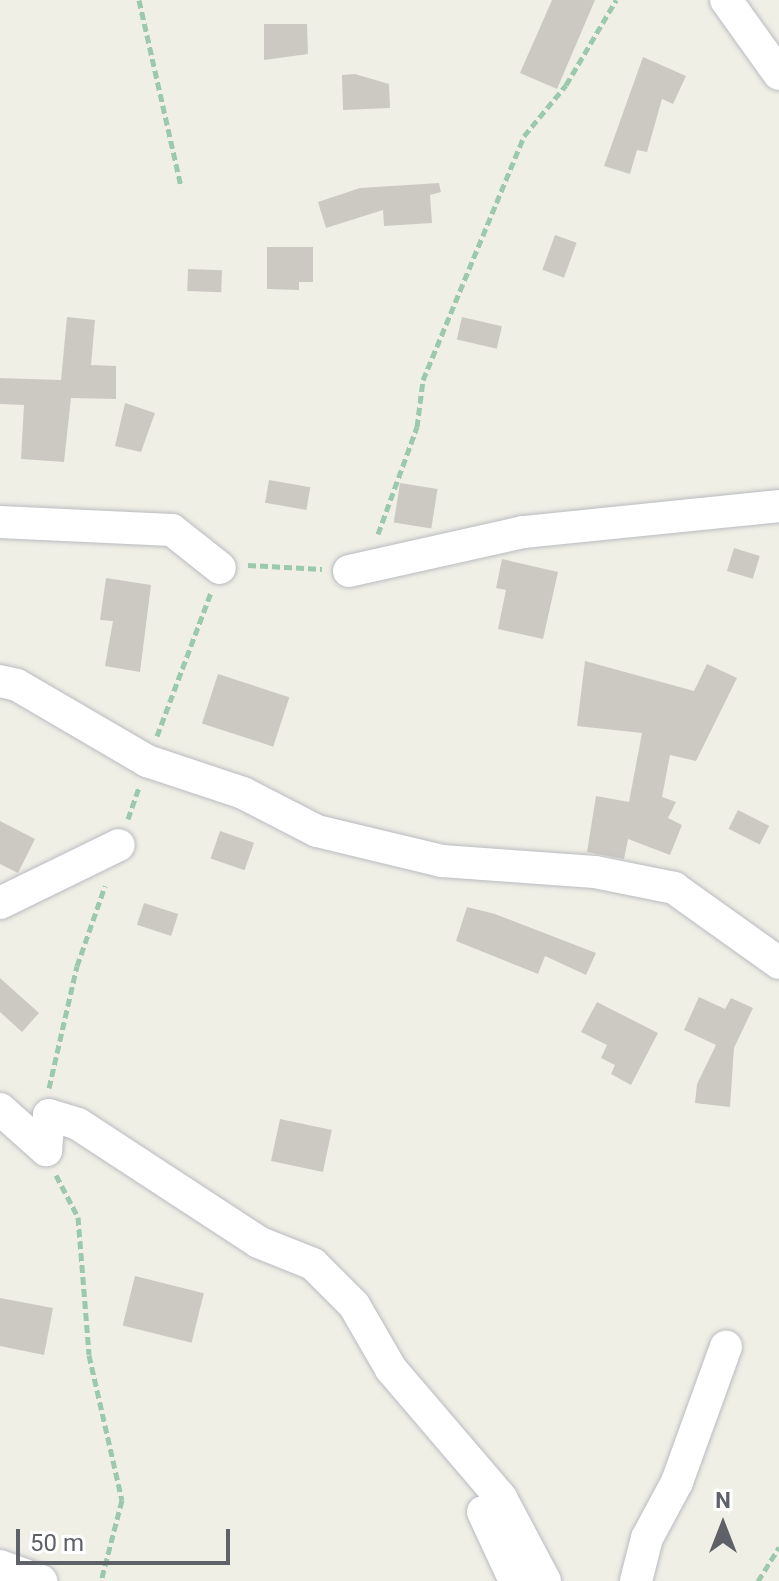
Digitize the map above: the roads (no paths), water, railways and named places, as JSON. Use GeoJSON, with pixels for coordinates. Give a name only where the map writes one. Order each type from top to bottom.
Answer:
{"type":"FeatureCollection","features":[{"type":"Feature","properties":{"kind":"street"},"geometry":{"type":"LineString","coordinates":[[726,0],[776,64]]}},
{"type":"Feature","properties":{"kind":"street"},"geometry":{"type":"LineString","coordinates":[[349,571],[524,532],[779,506]]}},
{"type":"Feature","properties":{"kind":"street"},"geometry":{"type":"LineString","coordinates":[[0,522],[172,530],[220,568]]}},
{"type":"Feature","properties":{"kind":"street"},"geometry":{"type":"LineString","coordinates":[[0,681],[17,685],[147,761],[243,793],[317,831],[366,838],[400,852],[595,872],[674,888],[779,963]]}},
{"type":"Feature","properties":{"kind":"street"},"geometry":{"type":"LineString","coordinates":[[0,903],[119,845]]}},
{"type":"Feature","properties":{"kind":"street"},"geometry":{"type":"LineString","coordinates":[[0,1109],[46,1150],[49,1115],[78,1124],[258,1242],[313,1264],[354,1305],[391,1369],[501,1498],[545,1581]]}},
{"type":"Feature","properties":{"kind":"street"},"geometry":{"type":"LineString","coordinates":[[636,1581],[647,1538],[677,1482],[726,1347]]}},
{"type":"Feature","properties":{"kind":"street"},"geometry":{"type":"LineString","coordinates":[[391,1369],[384,1379],[422,1435],[461,1475],[499,1537],[515,1581]]}},
{"type":"Feature","properties":{"kind":"street"},"geometry":{"type":"LineString","coordinates":[[0,1566],[41,1581]]}}]}
